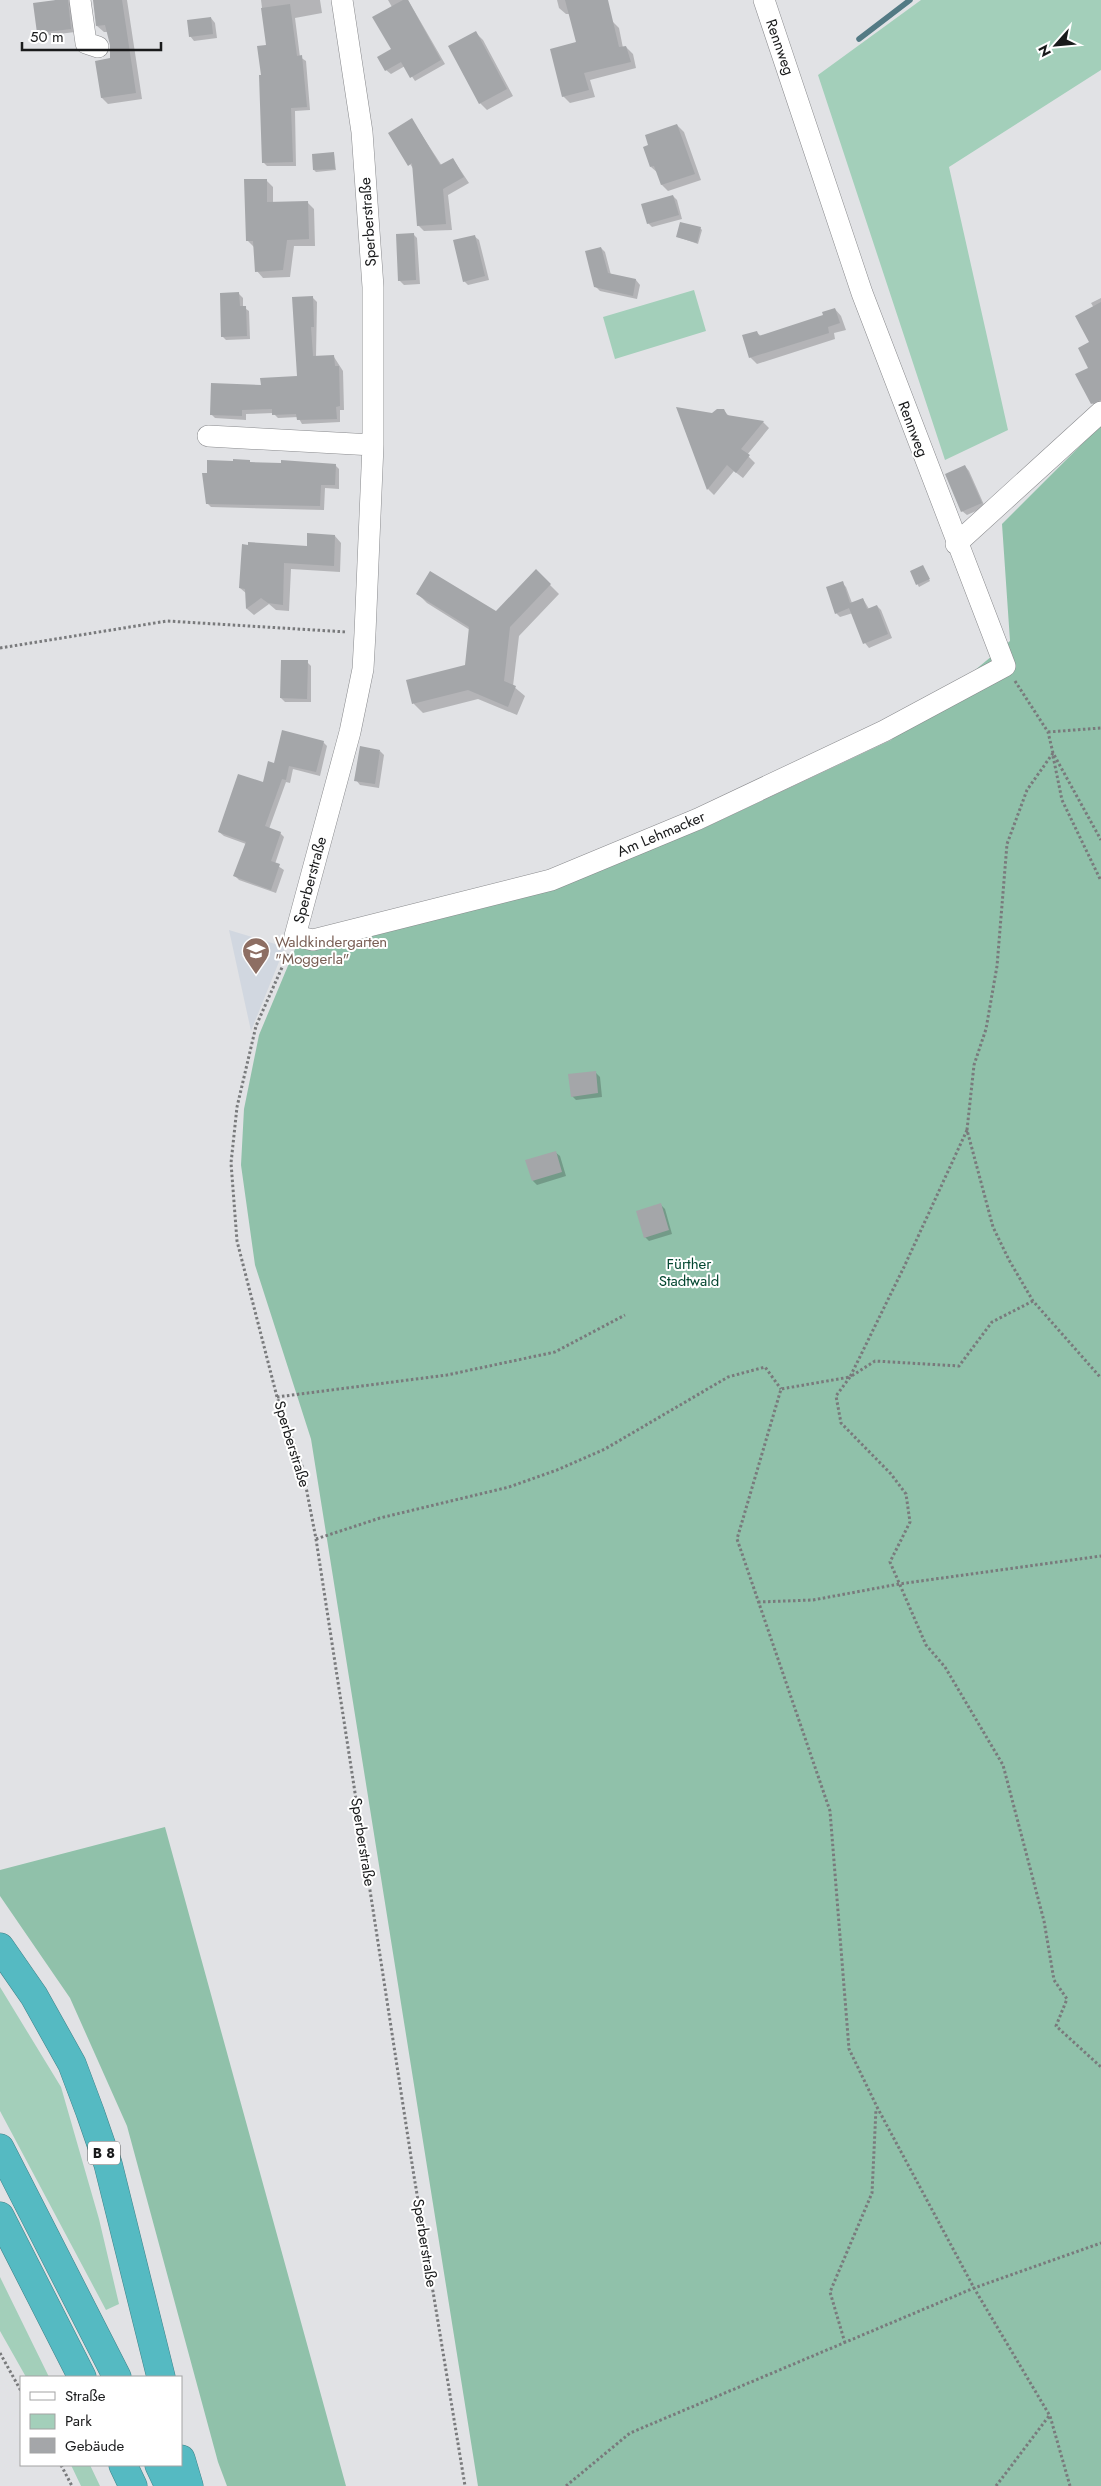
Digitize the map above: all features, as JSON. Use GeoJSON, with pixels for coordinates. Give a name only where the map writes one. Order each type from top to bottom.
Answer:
{"type":"FeatureCollection","features":[{"type":"Feature","properties":{"kind":"highway","name":"B 8"},"geometry":{"type":"LineString","coordinates":[[0,1947],[34,1996],[72,2064],[90,2112],[108,2164],[161,2376]]}},
{"type":"Feature","properties":{"kind":"highway"},"geometry":{"type":"LineString","coordinates":[[0,2148],[115,2376]]}},
{"type":"Feature","properties":{"kind":"highway"},"geometry":{"type":"LineString","coordinates":[[0,2216],[81,2376]]}},
{"type":"Feature","properties":{"kind":"highway"},"geometry":{"type":"LineString","coordinates":[[182,2462],[189,2486]]}},
{"type":"Feature","properties":{"kind":"highway"},"geometry":{"type":"LineString","coordinates":[[123,2466],[133,2486]]}},
{"type":"Feature","properties":{"kind":"highway"},"geometry":{"type":"LineString","coordinates":[[159,2466],[168,2486]]}},
{"type":"Feature","properties":{"kind":"street"},"geometry":{"type":"LineString","coordinates":[[80,0],[86,43],[98,47]]}},
{"type":"Feature","properties":{"kind":"street","name":"Sperberstraße"},"geometry":{"type":"LineString","coordinates":[[294,936],[350,732],[363,669],[365,633],[373,445],[372,287],[362,132],[342,0]]}},
{"type":"Feature","properties":{"kind":"street","name":"Rennweg"},"geometry":{"type":"LineString","coordinates":[[764,0],[862,293],[956,544],[1005,666]]}},
{"type":"Feature","properties":{"kind":"street"},"geometry":{"type":"LineString","coordinates":[[956,544],[1101,412]]}},
{"type":"Feature","properties":{"kind":"street"},"geometry":{"type":"LineString","coordinates":[[208,436],[373,445]]}},
{"type":"Feature","properties":{"kind":"street","name":"Am Lehmacker"},"geometry":{"type":"LineString","coordinates":[[294,936],[313,940],[551,880],[698,819],[884,731],[1005,666]]}},
{"type":"Feature","properties":{"kind":"path"},"geometry":{"type":"LineString","coordinates":[[0,648],[167,621],[365,633]]}},
{"type":"Feature","properties":{"kind":"path"},"geometry":{"type":"LineString","coordinates":[[1005,666],[1048,732],[1062,800],[1101,881]]}},
{"type":"Feature","properties":{"kind":"path"},"geometry":{"type":"LineString","coordinates":[[1048,732],[1101,728]]}},
{"type":"Feature","properties":{"kind":"path"},"geometry":{"type":"LineString","coordinates":[[1053,753],[1101,840]]}},
{"type":"Feature","properties":{"kind":"path"},"geometry":{"type":"LineString","coordinates":[[1053,753],[1027,790],[1007,844],[997,966],[986,1029],[974,1065],[967,1130],[904,1267],[850,1377],[836,1396],[841,1422],[892,1474],[906,1494],[910,1522],[890,1562],[926,1645],[945,1667],[1003,1765],[1044,1921],[1054,1980],[1067,1999],[1056,2026],[1101,2067]]}},
{"type":"Feature","properties":{"kind":"path","name":"Sperberstraße"},"geometry":{"type":"LineString","coordinates":[[294,936],[256,1026],[237,1107],[231,1163],[237,1242],[277,1397],[302,1466],[316,1539],[412,2160],[465,2486]]}},
{"type":"Feature","properties":{"kind":"path"},"geometry":{"type":"LineString","coordinates":[[967,1130],[993,1227],[1033,1301],[1101,1378]]}},
{"type":"Feature","properties":{"kind":"path"},"geometry":{"type":"LineString","coordinates":[[781,1389],[850,1377],[875,1361],[959,1366],[992,1322],[1033,1301]]}},
{"type":"Feature","properties":{"kind":"path"},"geometry":{"type":"LineString","coordinates":[[277,1397],[447,1375],[555,1352],[625,1314]]}},
{"type":"Feature","properties":{"kind":"path"},"geometry":{"type":"LineString","coordinates":[[316,1539],[380,1518],[510,1488],[557,1470],[605,1449],[728,1377],[765,1367],[781,1389]]}},
{"type":"Feature","properties":{"kind":"path"},"geometry":{"type":"LineString","coordinates":[[781,1389],[737,1539],[830,1811],[849,2049],[876,2107],[974,2288],[1050,2416],[1070,2486]]}},
{"type":"Feature","properties":{"kind":"path"},"geometry":{"type":"LineString","coordinates":[[758,1602],[813,1600],[899,1584],[1101,1556]]}},
{"type":"Feature","properties":{"kind":"path"},"geometry":{"type":"LineString","coordinates":[[845,2343],[830,2292],[872,2193],[876,2107]]}},
{"type":"Feature","properties":{"kind":"path"},"geometry":{"type":"LineString","coordinates":[[566,2486],[630,2433],[974,2288],[1101,2243]]}},
{"type":"Feature","properties":{"kind":"path"},"geometry":{"type":"LineString","coordinates":[[0,2352],[20,2389]]}},
{"type":"Feature","properties":{"kind":"path"},"geometry":{"type":"LineString","coordinates":[[996,2486],[1050,2416]]}},
{"type":"Feature","properties":{"kind":"path"},"geometry":{"type":"LineString","coordinates":[[62,2466],[72,2486]]}},
{"type":"Feature","properties":{"kind":"shaded area","name":"Waldkindergarten \"Moggerla\""},"geometry":{"type":"Polygon","coordinates":[[[229,930],[285,947],[251,1031],[229,930]]]}},
{"type":"Feature","properties":{"kind":"green space"},"geometry":{"type":"Polygon","coordinates":[[[921,0],[1101,0],[1101,70],[949,167],[1008,430],[945,460],[818,75],[921,0]]]}},
{"type":"Feature","properties":{"kind":"green space"},"geometry":{"type":"Polygon","coordinates":[[[694,290],[706,331],[615,359],[603,317],[694,290]]]}},
{"type":"Feature","properties":{"kind":"green space","name":"Fürther Stadtwald"},"geometry":{"type":"Polygon","coordinates":[[[1101,425],[1101,2486],[478,2486],[311,1439],[255,1265],[241,1165],[244,1109],[259,1035],[295,949],[582,874],[702,829],[891,740],[1010,641],[1002,524],[1101,425]]]}},
{"type":"Feature","properties":{"kind":"green space"},"geometry":{"type":"Polygon","coordinates":[[[165,1827],[346,2486],[227,2486],[218,2462],[127,2126],[70,1998],[0,1896],[0,1870],[165,1827]]]}},
{"type":"Feature","properties":{"kind":"green space"},"geometry":{"type":"Polygon","coordinates":[[[0,1987],[61,2087],[99,2219],[119,2304],[106,2310],[0,2111],[0,1987]]]}},
{"type":"Feature","properties":{"kind":"green space"},"geometry":{"type":"Polygon","coordinates":[[[0,2277],[49,2376],[25,2376],[0,2331],[0,2277]]]}},
{"type":"Feature","properties":{"kind":"green space"},"geometry":{"type":"Polygon","coordinates":[[[71,2466],[90,2466],[100,2486],[81,2486],[71,2466]]]}},
{"type":"Feature","properties":{"kind":"building"},"geometry":{"type":"Polygon","coordinates":[[[68,0],[71,29],[37,33],[33,3],[68,0]]]}},
{"type":"Feature","properties":{"kind":"building"},"geometry":{"type":"Polygon","coordinates":[[[93,0],[122,0],[136,93],[101,98],[95,61],[110,58],[110,45],[105,25],[96,26],[93,0]]]}},
{"type":"Feature","properties":{"kind":"building"},"geometry":{"type":"Polygon","coordinates":[[[403,0],[408,0],[441,60],[410,78],[401,62],[385,71],[377,57],[391,49],[372,17],[403,0]]]}},
{"type":"Feature","properties":{"kind":"building"},"geometry":{"type":"Polygon","coordinates":[[[565,0],[608,0],[619,47],[626,46],[631,62],[584,73],[589,90],[562,97],[550,49],[576,42],[565,0]]]}},
{"type":"Feature","properties":{"kind":"building"},"geometry":{"type":"Polygon","coordinates":[[[290,4],[297,56],[302,55],[307,107],[291,108],[293,162],[262,163],[259,75],[261,75],[257,46],[266,45],[261,8],[290,4]]]}},
{"type":"Feature","properties":{"kind":"building"},"geometry":{"type":"Polygon","coordinates":[[[211,17],[213,34],[189,37],[187,20],[211,17]]]}},
{"type":"Feature","properties":{"kind":"building"},"geometry":{"type":"Polygon","coordinates":[[[476,31],[507,89],[479,104],[448,46],[476,31]]]}},
{"type":"Feature","properties":{"kind":"building"},"geometry":{"type":"Polygon","coordinates":[[[412,118],[440,165],[453,158],[464,177],[443,189],[446,224],[417,226],[412,163],[408,166],[388,133],[412,118]]]}},
{"type":"Feature","properties":{"kind":"building"},"geometry":{"type":"Polygon","coordinates":[[[677,124],[695,174],[661,185],[654,166],[650,167],[643,147],[648,145],[645,135],[677,124]]]}},
{"type":"Feature","properties":{"kind":"building"},"geometry":{"type":"Polygon","coordinates":[[[334,152],[335,169],[313,170],[312,154],[334,152]]]}},
{"type":"Feature","properties":{"kind":"building"},"geometry":{"type":"Polygon","coordinates":[[[244,179],[267,179],[267,202],[308,201],[309,239],[287,240],[283,270],[255,272],[253,241],[246,241],[244,179]]]}},
{"type":"Feature","properties":{"kind":"building"},"geometry":{"type":"Polygon","coordinates":[[[673,195],[679,215],[647,224],[641,204],[673,195]]]}},
{"type":"Feature","properties":{"kind":"building"},"geometry":{"type":"Polygon","coordinates":[[[680,222],[701,227],[697,243],[676,237],[680,222]]]}},
{"type":"Feature","properties":{"kind":"building"},"geometry":{"type":"Polygon","coordinates":[[[414,233],[416,280],[398,281],[396,234],[414,233]]]}},
{"type":"Feature","properties":{"kind":"building"},"geometry":{"type":"Polygon","coordinates":[[[475,235],[485,276],[463,282],[453,240],[475,235]]]}},
{"type":"Feature","properties":{"kind":"building"},"geometry":{"type":"Polygon","coordinates":[[[601,247],[608,273],[636,279],[633,296],[594,287],[585,251],[601,247]]]}},
{"type":"Feature","properties":{"kind":"building"},"geometry":{"type":"Polygon","coordinates":[[[239,292],[240,306],[246,306],[247,336],[221,337],[220,293],[239,292]]]}},
{"type":"Feature","properties":{"kind":"building"},"geometry":{"type":"Polygon","coordinates":[[[313,296],[314,327],[311,327],[313,356],[334,355],[335,366],[339,366],[340,406],[336,407],[337,419],[297,420],[296,414],[272,415],[272,409],[242,410],[242,416],[210,415],[211,383],[261,385],[260,378],[297,376],[292,297],[313,296]]]}},
{"type":"Feature","properties":{"kind":"building"},"geometry":{"type":"Polygon","coordinates":[[[1101,302],[1101,400],[1091,404],[1075,374],[1088,368],[1078,348],[1089,342],[1075,316],[1101,302]]]}},
{"type":"Feature","properties":{"kind":"building"},"geometry":{"type":"Polygon","coordinates":[[[835,308],[840,323],[828,327],[829,333],[749,358],[742,335],[757,331],[759,336],[823,315],[822,312],[835,308]]]}},
{"type":"Feature","properties":{"kind":"building"},"geometry":{"type":"Polygon","coordinates":[[[676,407],[712,413],[717,409],[724,409],[727,415],[764,421],[741,449],[750,455],[736,473],[727,465],[707,490],[676,407]]]}},
{"type":"Feature","properties":{"kind":"building"},"geometry":{"type":"Polygon","coordinates":[[[233,459],[250,460],[250,462],[281,463],[281,460],[336,464],[335,485],[321,485],[320,506],[206,504],[202,473],[207,473],[207,460],[233,461],[233,459]]]}},
{"type":"Feature","properties":{"kind":"building"},"geometry":{"type":"Polygon","coordinates":[[[965,465],[982,503],[961,512],[945,474],[965,465]]]}},
{"type":"Feature","properties":{"kind":"building"},"geometry":{"type":"Polygon","coordinates":[[[307,533],[335,535],[334,566],[284,563],[283,605],[268,603],[261,598],[246,609],[245,589],[239,588],[242,544],[248,545],[248,542],[307,546],[307,533]]]}},
{"type":"Feature","properties":{"kind":"building"},"geometry":{"type":"Polygon","coordinates":[[[923,565],[930,579],[916,585],[910,571],[923,565]]]}},
{"type":"Feature","properties":{"kind":"building"},"geometry":{"type":"Polygon","coordinates":[[[536,569],[551,584],[510,627],[504,681],[516,686],[508,707],[468,690],[412,704],[406,680],[465,665],[469,627],[416,594],[430,571],[496,611],[536,569]]]}},
{"type":"Feature","properties":{"kind":"building"},"geometry":{"type":"Polygon","coordinates":[[[843,581],[850,603],[863,598],[867,609],[877,605],[888,634],[863,644],[849,608],[835,614],[826,587],[843,581]]]}},
{"type":"Feature","properties":{"kind":"building"},"geometry":{"type":"Polygon","coordinates":[[[281,660],[308,660],[307,699],[280,698],[281,660]]]}},
{"type":"Feature","properties":{"kind":"building"},"geometry":{"type":"Polygon","coordinates":[[[282,730],[324,741],[316,772],[289,766],[286,780],[282,779],[265,826],[281,832],[271,861],[280,864],[271,890],[233,876],[246,842],[218,832],[238,774],[263,782],[268,761],[274,763],[282,730]]]}},
{"type":"Feature","properties":{"kind":"building"},"geometry":{"type":"Polygon","coordinates":[[[360,746],[380,750],[375,784],[354,781],[360,746]]]}},
{"type":"Feature","properties":{"kind":"building"},"geometry":{"type":"Polygon","coordinates":[[[596,1071],[598,1093],[571,1097],[568,1074],[596,1071]]]}},
{"type":"Feature","properties":{"kind":"building"},"geometry":{"type":"Polygon","coordinates":[[[556,1151],[562,1172],[532,1181],[525,1160],[556,1151]]]}},
{"type":"Feature","properties":{"kind":"building"},"geometry":{"type":"Polygon","coordinates":[[[661,1203],[669,1230],[644,1238],[636,1211],[661,1203]]]}},
{"type":"Feature","properties":{"kind":"waterway"},"geometry":{"type":"LineString","coordinates":[[859,39],[910,0]]}},
{"type":"Feature","properties":{"kind":"place","name":"Waldkindergarten \"Moggerla\""},"geometry":{"type":"Point","coordinates":[256,975]}}]}
